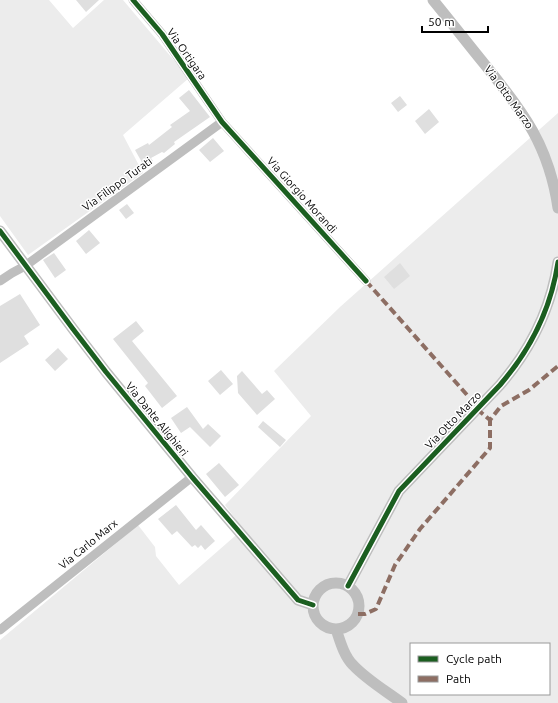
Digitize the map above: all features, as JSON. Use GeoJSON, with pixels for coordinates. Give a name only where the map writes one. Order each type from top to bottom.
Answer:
{"type":"FeatureCollection","features":[{"type":"Feature","properties":{"kind":"street","name":"Via Ortigara"},"geometry":{"type":"LineString","coordinates":[[133,0],[162,34],[222,122]]}},
{"type":"Feature","properties":{"kind":"street","name":"Via Otto Marzo"},"geometry":{"type":"LineString","coordinates":[[433,0],[511,97],[529,123],[549,166],[558,208]]}},
{"type":"Feature","properties":{"kind":"street","name":"Via Filippo Turati"},"geometry":{"type":"LineString","coordinates":[[0,281],[25,266],[222,122]]}},
{"type":"Feature","properties":{"kind":"street","name":"Via Giorgio Morandi"},"geometry":{"type":"LineString","coordinates":[[222,122],[366,281]]}},
{"type":"Feature","properties":{"kind":"street","name":"Via Dante Alighieri"},"geometry":{"type":"LineString","coordinates":[[0,231],[77,336],[192,477],[289,591],[298,600],[313,605]]}},
{"type":"Feature","properties":{"kind":"street","name":"Via Otto Marzo"},"geometry":{"type":"LineString","coordinates":[[348,586],[399,491],[500,385],[515,367],[528,347],[543,319],[548,305],[558,262]]}},
{"type":"Feature","properties":{"kind":"street","name":"Via Carlo Marx"},"geometry":{"type":"LineString","coordinates":[[0,630],[192,477]]}},
{"type":"Feature","properties":{"kind":"street"},"geometry":{"type":"LineString","coordinates":[[337,583],[348,586],[356,594],[359,604],[358,614],[353,622],[345,627],[336,629],[324,626],[316,617],[313,605],[317,594],[325,586],[337,583]]}},
{"type":"Feature","properties":{"kind":"street"},"geometry":{"type":"LineString","coordinates":[[336,629],[343,649],[353,664],[402,703]]}},
{"type":"Feature","properties":{"kind":"shaded area"},"geometry":{"type":"Polygon","coordinates":[[[0,0],[49,0],[73,28],[104,0],[123,0],[189,78],[123,135],[143,173],[28,255],[0,216],[0,0]]]}},
{"type":"Feature","properties":{"kind":"shaded area"},"geometry":{"type":"Polygon","coordinates":[[[558,113],[558,703],[0,703],[0,640],[138,525],[155,547],[156,556],[179,585],[243,529],[225,505],[311,416],[274,371],[340,307],[558,113]]]}},
{"type":"Feature","properties":{"kind":"building"},"geometry":{"type":"Polygon","coordinates":[[[76,0],[99,0],[86,12],[76,0]]]}},
{"type":"Feature","properties":{"kind":"building"},"geometry":{"type":"Polygon","coordinates":[[[189,90],[210,117],[174,142],[175,144],[164,153],[162,152],[151,158],[153,161],[144,166],[135,150],[148,143],[149,145],[172,127],[170,125],[190,111],[179,98],[189,90]]]}},
{"type":"Feature","properties":{"kind":"building"},"geometry":{"type":"Polygon","coordinates":[[[400,96],[407,105],[398,112],[391,103],[400,96]]]}},
{"type":"Feature","properties":{"kind":"building"},"geometry":{"type":"Polygon","coordinates":[[[429,109],[439,122],[425,134],[415,121],[429,109]]]}},
{"type":"Feature","properties":{"kind":"building"},"geometry":{"type":"Polygon","coordinates":[[[213,138],[224,151],[210,162],[199,150],[213,138]]]}},
{"type":"Feature","properties":{"kind":"building"},"geometry":{"type":"Polygon","coordinates":[[[127,204],[134,213],[126,219],[119,210],[127,204]]]}},
{"type":"Feature","properties":{"kind":"building"},"geometry":{"type":"Polygon","coordinates":[[[89,230],[100,243],[86,254],[76,241],[89,230]]]}},
{"type":"Feature","properties":{"kind":"building"},"geometry":{"type":"Polygon","coordinates":[[[54,253],[66,270],[55,278],[43,260],[54,253]]]}},
{"type":"Feature","properties":{"kind":"building"},"geometry":{"type":"Polygon","coordinates":[[[400,263],[410,276],[394,289],[384,277],[400,263]]]}},
{"type":"Feature","properties":{"kind":"building"},"geometry":{"type":"Polygon","coordinates":[[[20,294],[40,325],[24,336],[29,344],[0,363],[0,306],[20,294]]]}},
{"type":"Feature","properties":{"kind":"building"},"geometry":{"type":"Polygon","coordinates":[[[136,321],[144,331],[132,341],[177,396],[162,408],[145,386],[148,383],[113,339],[136,321]]]}},
{"type":"Feature","properties":{"kind":"building"},"geometry":{"type":"Polygon","coordinates":[[[58,348],[68,359],[55,371],[45,360],[58,348]]]}},
{"type":"Feature","properties":{"kind":"building"},"geometry":{"type":"Polygon","coordinates":[[[221,370],[233,384],[220,395],[208,381],[221,370]]]}},
{"type":"Feature","properties":{"kind":"building"},"geometry":{"type":"Polygon","coordinates":[[[242,371],[262,394],[267,390],[275,399],[257,415],[238,393],[237,376],[242,371]]]}},
{"type":"Feature","properties":{"kind":"building"},"geometry":{"type":"Polygon","coordinates":[[[187,407],[203,429],[208,424],[221,436],[210,447],[190,427],[181,433],[171,418],[187,407]]]}},
{"type":"Feature","properties":{"kind":"building"},"geometry":{"type":"Polygon","coordinates":[[[263,421],[286,440],[280,447],[258,427],[263,421]]]}},
{"type":"Feature","properties":{"kind":"building"},"geometry":{"type":"Polygon","coordinates":[[[219,463],[239,485],[225,497],[206,474],[219,463]]]}},
{"type":"Feature","properties":{"kind":"building"},"geometry":{"type":"Polygon","coordinates":[[[176,505],[196,530],[201,525],[215,541],[205,550],[201,545],[198,548],[195,545],[192,547],[177,531],[172,535],[158,519],[176,505]]]}},
{"type":"Feature","properties":{"kind":"marked path"},"geometry":{"type":"LineString","coordinates":[[366,281],[468,396]]}},
{"type":"Feature","properties":{"kind":"marked path"},"geometry":{"type":"LineString","coordinates":[[477,409],[490,420],[501,406],[529,390],[558,366]]}},
{"type":"Feature","properties":{"kind":"marked path"},"geometry":{"type":"LineString","coordinates":[[358,614],[365,614],[376,609],[395,565],[420,529],[490,448],[490,420]]}},
{"type":"Feature","properties":{"kind":"cycle path"},"geometry":{"type":"LineString","coordinates":[[133,0],[162,34],[222,122],[366,281]]}},
{"type":"Feature","properties":{"kind":"cycle path"},"geometry":{"type":"LineString","coordinates":[[0,231],[106,372],[192,477],[298,600],[313,605]]}},
{"type":"Feature","properties":{"kind":"cycle path"},"geometry":{"type":"LineString","coordinates":[[348,586],[399,491],[500,385],[521,357],[530,343],[545,312],[555,279],[558,262]]}}]}
